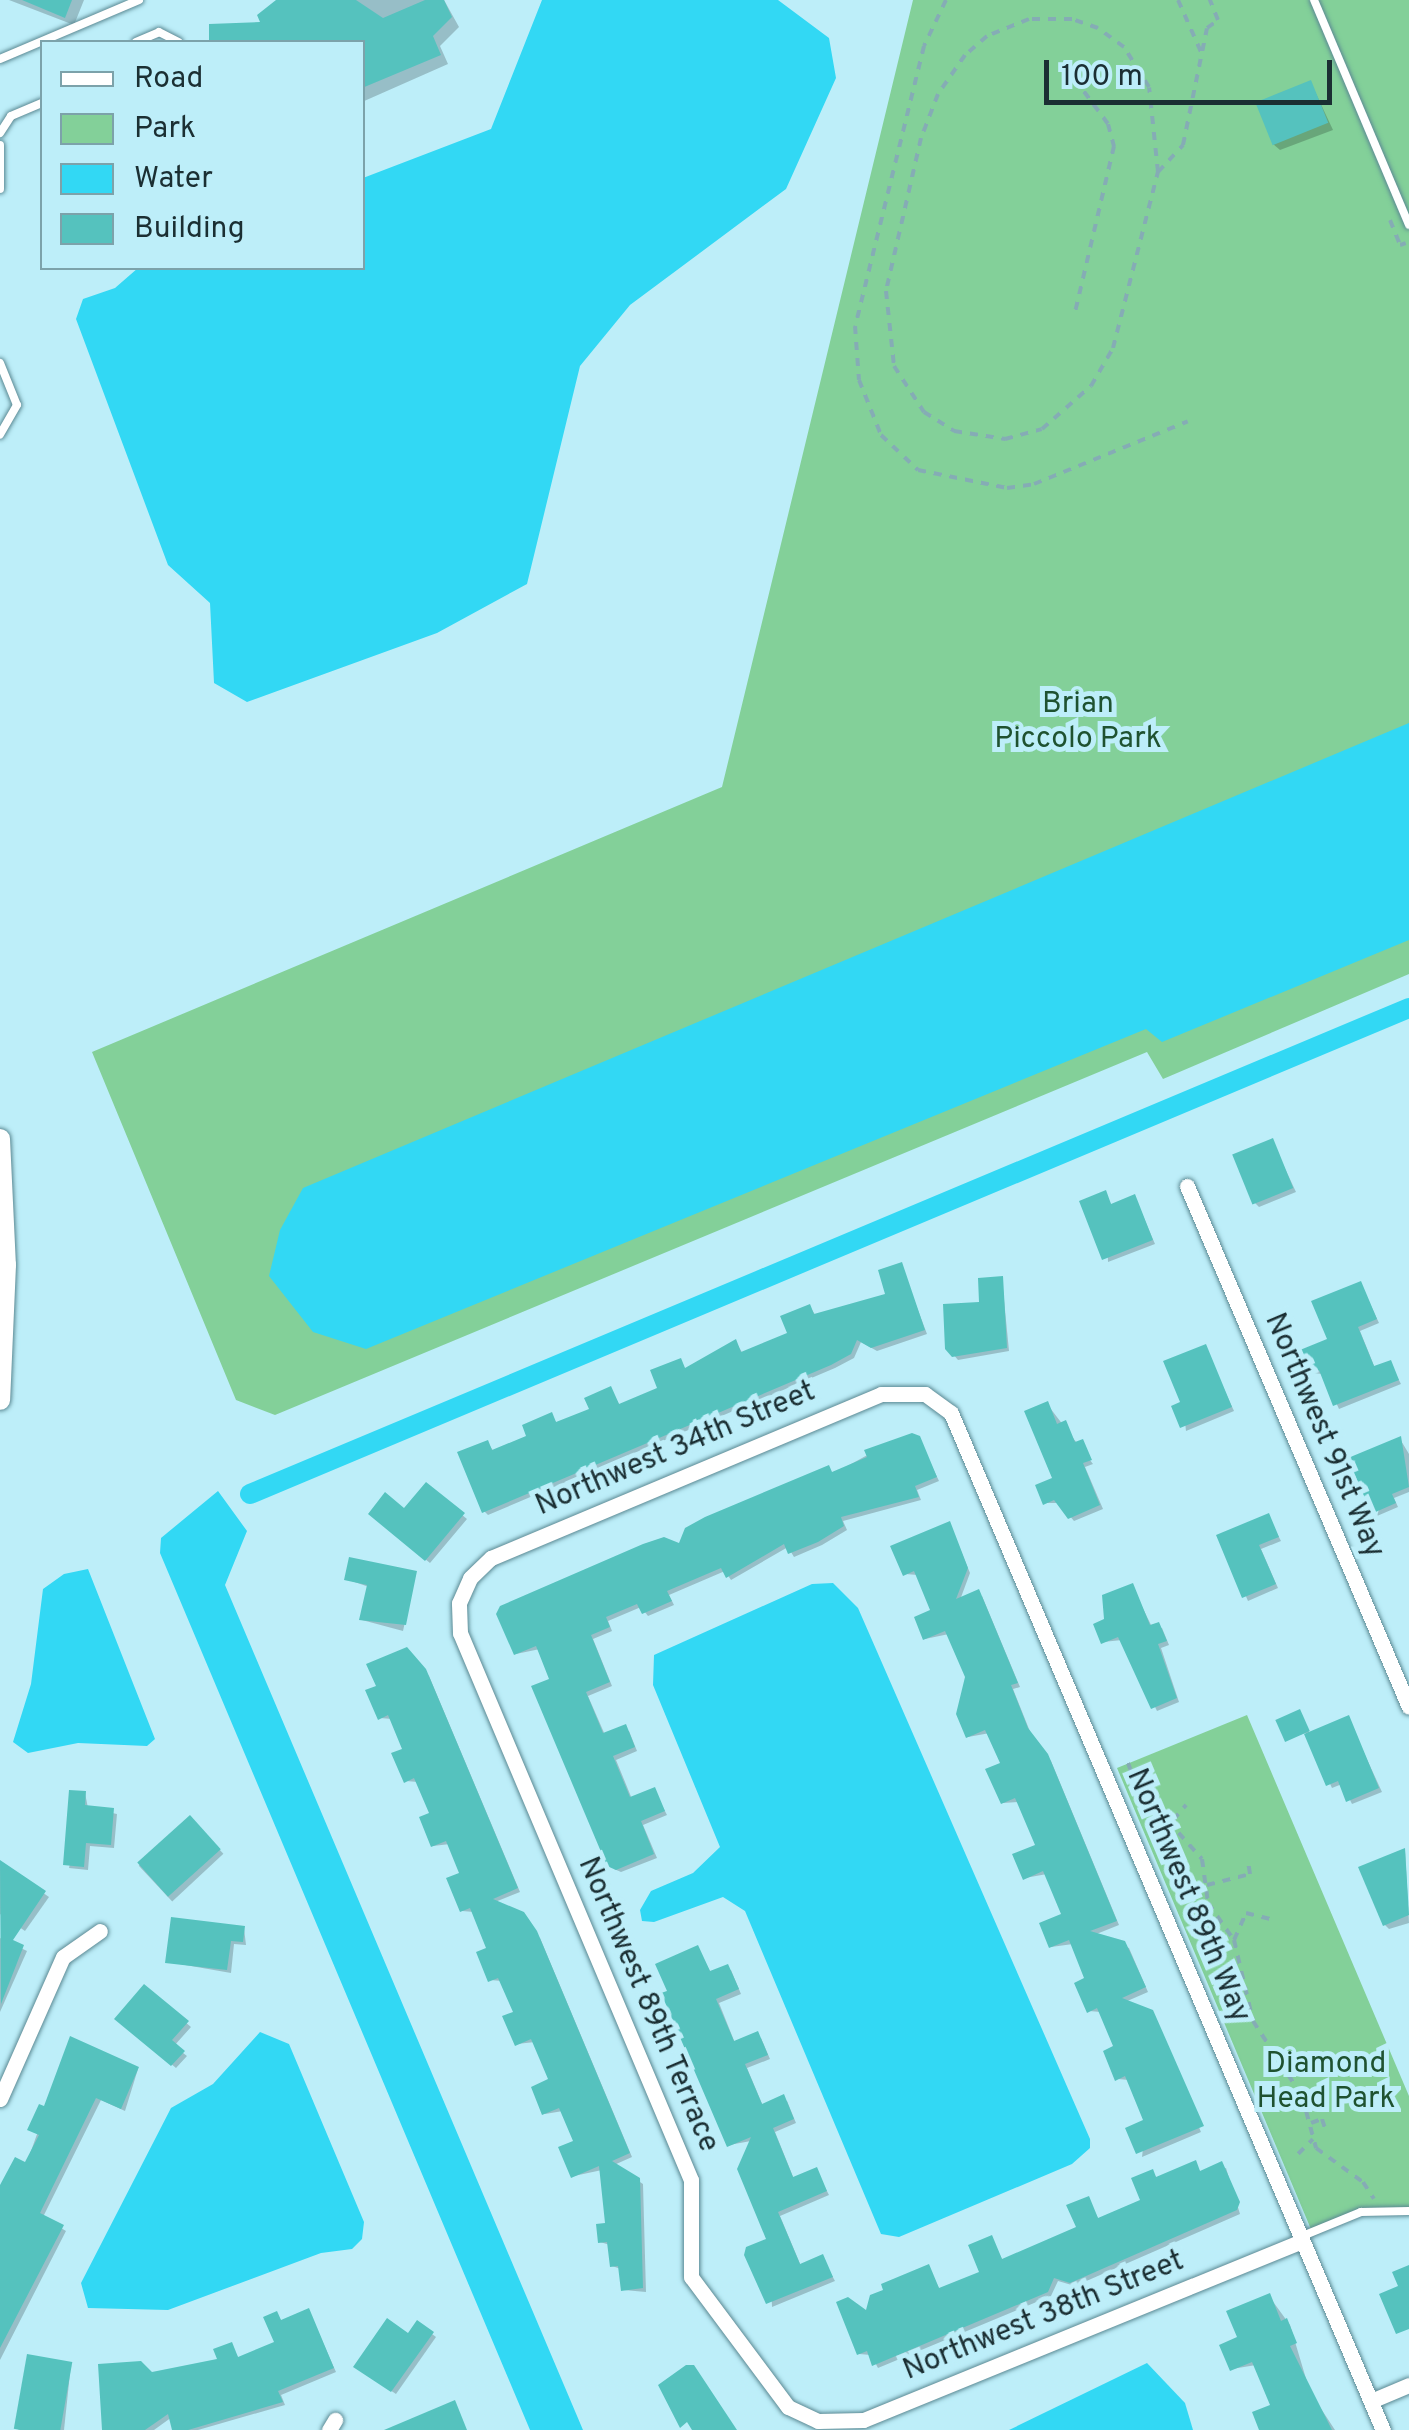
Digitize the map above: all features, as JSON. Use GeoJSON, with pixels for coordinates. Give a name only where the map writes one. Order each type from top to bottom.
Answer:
{"type":"FeatureCollection","features":[{"type":"Feature","properties":{"kind":"main road"},"geometry":{"type":"LineString","coordinates":[[0,1139],[6,1265],[0,1400]]}},
{"type":"Feature","properties":{"kind":"street","name":"Northwest 91st Way"},"geometry":{"type":"LineString","coordinates":[[1187,1186],[1409,1707]]}},
{"type":"Feature","properties":{"kind":"street","name":"Northwest 34th Street"},"geometry":{"type":"LineString","coordinates":[[462,1591],[491,1558],[881,1394],[925,1394]]}},
{"type":"Feature","properties":{"kind":"street","name":"Northwest 89th Way"},"geometry":{"type":"LineString","coordinates":[[925,1394],[959,1423],[1383,2430]]}},
{"type":"Feature","properties":{"kind":"street","name":"Northwest 89th Terrace"},"geometry":{"type":"LineString","coordinates":[[462,1591],[460,1633],[691,2180],[692,2277],[780,2400],[804,2416]]}},
{"type":"Feature","properties":{"kind":"street"},"geometry":{"type":"LineString","coordinates":[[0,2100],[63,1957],[100,1931]]}},
{"type":"Feature","properties":{"kind":"street","name":"Northwest 38th Street"},"geometry":{"type":"LineString","coordinates":[[804,2416],[841,2423],[877,2415],[1301,2239]]}},
{"type":"Feature","properties":{"kind":"street"},"geometry":{"type":"LineString","coordinates":[[1371,2400],[1409,2384]]}},
{"type":"Feature","properties":{"kind":"lane"},"geometry":{"type":"LineString","coordinates":[[44,40],[138,0]]}},
{"type":"Feature","properties":{"kind":"lane"},"geometry":{"type":"LineString","coordinates":[[1314,0],[1409,226]]}},
{"type":"Feature","properties":{"kind":"lane"},"geometry":{"type":"LineString","coordinates":[[141,40],[159,32],[175,40]]}},
{"type":"Feature","properties":{"kind":"lane"},"geometry":{"type":"LineString","coordinates":[[0,59],[40,42]]}},
{"type":"Feature","properties":{"kind":"lane"},"geometry":{"type":"LineString","coordinates":[[0,133],[11,116],[40,104]]}},
{"type":"Feature","properties":{"kind":"lane"},"geometry":{"type":"LineString","coordinates":[[0,145],[0,189]]}},
{"type":"Feature","properties":{"kind":"lane"},"geometry":{"type":"LineString","coordinates":[[0,363],[17,405],[0,434]]}},
{"type":"Feature","properties":{"kind":"lane"},"geometry":{"type":"LineString","coordinates":[[1301,2239],[1377,2208],[1409,2211]]}},
{"type":"Feature","properties":{"kind":"path"},"geometry":{"type":"LineString","coordinates":[[946,0],[924,46],[855,326],[859,380],[880,435],[918,470],[1007,488],[1034,484],[1188,421]]}},
{"type":"Feature","properties":{"kind":"path"},"geometry":{"type":"LineString","coordinates":[[1178,0],[1201,52]]}},
{"type":"Feature","properties":{"kind":"path"},"geometry":{"type":"LineString","coordinates":[[1158,172],[1149,87],[1124,47],[1098,28],[1072,19],[1030,19],[988,36],[965,55],[938,94],[920,138],[886,292],[894,366],[924,412],[954,431],[1005,439],[1042,429],[1078,402],[1113,348],[1158,172],[1183,145],[1207,28],[1218,20],[1210,0]]}},
{"type":"Feature","properties":{"kind":"path"},"geometry":{"type":"LineString","coordinates":[[1065,66],[1108,124],[1114,146],[1074,316]]}},
{"type":"Feature","properties":{"kind":"path"},"geometry":{"type":"LineString","coordinates":[[1390,220],[1400,245],[1406,243]]}},
{"type":"Feature","properties":{"kind":"path"},"geometry":{"type":"LineString","coordinates":[[1128,1763],[1136,1785],[1202,1859],[1212,1911],[1234,1940],[1258,2033],[1293,2080],[1311,2123],[1313,2139],[1333,2165],[1363,2182],[1377,2208]]}},
{"type":"Feature","properties":{"kind":"path"},"geometry":{"type":"LineString","coordinates":[[1171,1822],[1186,1806]]}},
{"type":"Feature","properties":{"kind":"path"},"geometry":{"type":"LineString","coordinates":[[1208,1885],[1250,1874],[1248,1861]]}},
{"type":"Feature","properties":{"kind":"path"},"geometry":{"type":"LineString","coordinates":[[1234,1940],[1246,1914],[1270,1919]]}},
{"type":"Feature","properties":{"kind":"path"},"geometry":{"type":"LineString","coordinates":[[1311,2123],[1322,2119],[1325,2128]]}},
{"type":"Feature","properties":{"kind":"path"},"geometry":{"type":"LineString","coordinates":[[1298,2154],[1313,2139]]}},
{"type":"Feature","properties":{"kind":"green space","name":"Brian Piccolo Park"},"geometry":{"type":"Polygon","coordinates":[[[913,0],[1409,0],[1409,974],[1163,1079],[1147,1052],[275,1415],[236,1400],[92,1052],[722,787],[913,0]]]}},
{"type":"Feature","properties":{"kind":"green space","name":"Diamond Head Park"},"geometry":{"type":"Polygon","coordinates":[[[1247,1715],[1409,2096],[1409,2211],[1377,2208],[1313,2234],[1117,1768],[1247,1715]]]}},
{"type":"Feature","properties":{"kind":"water"},"geometry":{"type":"Polygon","coordinates":[[[542,0],[778,0],[829,38],[836,78],[786,189],[630,305],[580,366],[527,584],[437,633],[247,702],[214,683],[210,603],[168,565],[76,319],[83,299],[115,288],[136,270],[365,270],[365,177],[491,129],[542,0]]]}},
{"type":"Feature","properties":{"kind":"water"},"geometry":{"type":"Polygon","coordinates":[[[1409,723],[1409,940],[1162,1042],[1146,1029],[366,1349],[313,1332],[269,1276],[280,1230],[303,1188],[1409,723]]]}},
{"type":"Feature","properties":{"kind":"water"},"geometry":{"type":"Polygon","coordinates":[[[218,1491],[247,1531],[225,1585],[583,2430],[530,2430],[160,1553],[161,1538],[218,1491]]]}},
{"type":"Feature","properties":{"kind":"water"},"geometry":{"type":"Polygon","coordinates":[[[88,1569],[155,1739],[147,1746],[78,1743],[28,1753],[13,1742],[31,1684],[43,1589],[64,1574],[88,1569]]]}},
{"type":"Feature","properties":{"kind":"water"},"geometry":{"type":"Polygon","coordinates":[[[833,1583],[858,1608],[1090,2139],[1090,2148],[1072,2164],[899,2237],[881,2234],[745,1911],[723,1897],[654,1922],[642,1921],[640,1910],[651,1891],[693,1873],[720,1847],[653,1685],[654,1655],[812,1584],[833,1583]]]}},
{"type":"Feature","properties":{"kind":"water"},"geometry":{"type":"Polygon","coordinates":[[[260,2032],[289,2044],[364,2222],[362,2239],[352,2249],[321,2253],[168,2310],[88,2308],[81,2283],[171,2108],[213,2084],[260,2032]]]}},
{"type":"Feature","properties":{"kind":"water"},"geometry":{"type":"Polygon","coordinates":[[[1147,2363],[1185,2403],[1193,2430],[1009,2430],[1147,2363]]]}},
{"type":"Feature","properties":{"kind":"building"},"geometry":{"type":"Polygon","coordinates":[[[22,0],[72,0],[65,18],[22,0]]]}},
{"type":"Feature","properties":{"kind":"building"},"geometry":{"type":"Polygon","coordinates":[[[276,0],[356,0],[383,18],[425,0],[444,0],[452,17],[433,36],[441,55],[365,87],[365,40],[209,40],[209,24],[260,22],[257,15],[276,0]]]}},
{"type":"Feature","properties":{"kind":"building"},"geometry":{"type":"Polygon","coordinates":[[[1311,80],[1328,123],[1273,145],[1255,102],[1311,80]]]}},
{"type":"Feature","properties":{"kind":"building"},"geometry":{"type":"Polygon","coordinates":[[[1273,1138],[1293,1188],[1252,1205],[1232,1154],[1273,1138]]]}},
{"type":"Feature","properties":{"kind":"building"},"geometry":{"type":"Polygon","coordinates":[[[1106,1190],[1111,1204],[1135,1194],[1153,1240],[1102,1260],[1079,1201],[1106,1190]]]}},
{"type":"Feature","properties":{"kind":"building"},"geometry":{"type":"Polygon","coordinates":[[[902,1262],[925,1330],[871,1348],[857,1340],[851,1354],[831,1365],[482,1513],[457,1452],[488,1440],[492,1450],[526,1436],[522,1425],[552,1412],[556,1422],[589,1409],[584,1398],[611,1386],[619,1404],[657,1388],[650,1370],[681,1358],[685,1368],[736,1339],[741,1352],[787,1333],[780,1316],[810,1304],[814,1314],[885,1294],[878,1270],[902,1262]]]}},
{"type":"Feature","properties":{"kind":"building"},"geometry":{"type":"Polygon","coordinates":[[[1003,1276],[1007,1348],[952,1357],[945,1349],[943,1304],[979,1302],[978,1278],[1003,1276]]]}},
{"type":"Feature","properties":{"kind":"building"},"geometry":{"type":"Polygon","coordinates":[[[1361,1281],[1377,1319],[1358,1327],[1374,1366],[1391,1360],[1399,1380],[1333,1406],[1319,1370],[1310,1374],[1300,1350],[1327,1339],[1311,1301],[1361,1281]]]}},
{"type":"Feature","properties":{"kind":"building"},"geometry":{"type":"Polygon","coordinates":[[[1206,1344],[1232,1407],[1180,1428],[1171,1406],[1180,1402],[1163,1361],[1206,1344]]]}},
{"type":"Feature","properties":{"kind":"building"},"geometry":{"type":"Polygon","coordinates":[[[1048,1401],[1057,1424],[1066,1420],[1075,1442],[1083,1439],[1092,1460],[1083,1463],[1100,1505],[1068,1519],[1054,1500],[1043,1505],[1035,1485],[1052,1478],[1024,1411],[1048,1401]]]}},
{"type":"Feature","properties":{"kind":"building"},"geometry":{"type":"Polygon","coordinates":[[[912,1433],[920,1436],[937,1477],[915,1486],[919,1497],[841,1517],[844,1526],[818,1542],[788,1554],[784,1544],[726,1578],[721,1568],[667,1591],[672,1601],[642,1614],[637,1604],[606,1617],[610,1627],[591,1635],[610,1682],[586,1692],[603,1733],[626,1724],[635,1747],[613,1756],[630,1797],[655,1787],[665,1811],[641,1821],[654,1854],[616,1870],[607,1866],[531,1686],[549,1679],[536,1646],[514,1655],[496,1614],[500,1606],[643,1544],[664,1537],[679,1543],[685,1528],[705,1517],[829,1465],[832,1472],[867,1457],[864,1450],[912,1433]]]}},
{"type":"Feature","properties":{"kind":"building"},"geometry":{"type":"Polygon","coordinates":[[[1401,1436],[1409,1487],[1392,1494],[1396,1503],[1371,1514],[1348,1458],[1401,1436]]]}},
{"type":"Feature","properties":{"kind":"building"},"geometry":{"type":"Polygon","coordinates":[[[426,1482],[465,1513],[425,1561],[368,1514],[385,1492],[404,1508],[426,1482]]]}},
{"type":"Feature","properties":{"kind":"building"},"geometry":{"type":"Polygon","coordinates":[[[1269,1513],[1279,1537],[1259,1545],[1276,1584],[1242,1598],[1216,1535],[1269,1513]]]}},
{"type":"Feature","properties":{"kind":"building"},"geometry":{"type":"Polygon","coordinates":[[[950,1521],[968,1568],[956,1599],[979,1589],[1018,1683],[1011,1685],[1028,1728],[1048,1754],[1117,1921],[1090,1931],[1125,1941],[1146,1987],[1122,1998],[1153,2010],[1204,2126],[1136,2154],[1125,2128],[1143,2120],[1125,2076],[1115,2081],[1103,2051],[1113,2046],[1097,2008],[1087,2013],[1074,1983],[1084,1978],[1069,1940],[1049,1948],[1039,1923],[1061,1914],[1043,1871],[1023,1880],[1012,1854],[1035,1845],[1015,1798],[1001,1804],[985,1769],[1000,1763],[985,1730],[966,1738],[956,1714],[965,1677],[945,1631],[923,1640],[914,1617],[930,1610],[914,1571],[903,1576],[890,1546],[950,1521]]]}},
{"type":"Feature","properties":{"kind":"building"},"geometry":{"type":"Polygon","coordinates":[[[349,1557],[417,1571],[406,1625],[359,1620],[367,1585],[344,1580],[349,1557]]]}},
{"type":"Feature","properties":{"kind":"building"},"geometry":{"type":"Polygon","coordinates":[[[1133,1583],[1150,1625],[1159,1622],[1167,1641],[1158,1644],[1177,1698],[1151,1709],[1118,1637],[1101,1644],[1093,1624],[1104,1619],[1102,1595],[1133,1583]]]}},
{"type":"Feature","properties":{"kind":"building"},"geometry":{"type":"Polygon","coordinates":[[[407,1647],[426,1669],[518,1888],[493,1899],[524,1912],[537,1931],[630,2153],[612,2161],[640,2178],[643,2288],[621,2291],[618,2266],[610,2267],[607,2242],[598,2243],[596,2224],[605,2223],[599,2166],[571,2178],[558,2147],[573,2141],[559,2108],[542,2115],[531,2087],[548,2079],[531,2039],[515,2046],[502,2016],[513,2012],[498,1978],[488,1982],[476,1952],[486,1948],[470,1908],[460,1912],[446,1878],[459,1873],[446,1841],[431,1847],[419,1817],[429,1813],[414,1778],[404,1783],[391,1753],[402,1749],[388,1715],[378,1720],[365,1690],[376,1686],[366,1664],[407,1647]]]}},
{"type":"Feature","properties":{"kind":"building"},"geometry":{"type":"Polygon","coordinates":[[[1300,1709],[1310,1731],[1285,1742],[1275,1720],[1300,1709]]]}},
{"type":"Feature","properties":{"kind":"building"},"geometry":{"type":"Polygon","coordinates":[[[1349,1715],[1379,1788],[1346,1802],[1338,1781],[1326,1786],[1304,1734],[1349,1715]]]}},
{"type":"Feature","properties":{"kind":"building"},"geometry":{"type":"Polygon","coordinates":[[[69,1790],[86,1791],[85,1805],[114,1808],[111,1845],[86,1843],[84,1867],[63,1865],[69,1790]]]}},
{"type":"Feature","properties":{"kind":"building"},"geometry":{"type":"Polygon","coordinates":[[[190,1815],[221,1849],[168,1897],[137,1863],[190,1815]]]}},
{"type":"Feature","properties":{"kind":"building"},"geometry":{"type":"Polygon","coordinates":[[[1405,1848],[1409,1915],[1383,1926],[1358,1867],[1405,1848]]]}},
{"type":"Feature","properties":{"kind":"building"},"geometry":{"type":"Polygon","coordinates":[[[0,1860],[46,1891],[13,1940],[24,1945],[1,2004],[0,1860]]]}},
{"type":"Feature","properties":{"kind":"building"},"geometry":{"type":"Polygon","coordinates":[[[171,1917],[245,1926],[243,1942],[231,1941],[227,1970],[165,1963],[171,1917]]]}},
{"type":"Feature","properties":{"kind":"building"},"geometry":{"type":"Polygon","coordinates":[[[698,1945],[710,1971],[728,1964],[739,1989],[716,1999],[734,2041],[758,2031],[768,2055],[745,2064],[762,2104],[784,2094],[794,2119],[773,2128],[793,2177],[817,2167],[827,2191],[778,2212],[800,2264],[823,2254],[833,2277],[766,2304],[744,2255],[746,2247],[766,2239],[737,2169],[751,2137],[727,2147],[661,1993],[667,1991],[655,1964],[698,1945]]]}},
{"type":"Feature","properties":{"kind":"building"},"geometry":{"type":"Polygon","coordinates":[[[144,1984],[189,2021],[172,2040],[185,2051],[171,2066],[114,2019],[144,1984]]]}},
{"type":"Feature","properties":{"kind":"building"},"geometry":{"type":"Polygon","coordinates":[[[70,2036],[139,2067],[121,2109],[96,2098],[40,2213],[64,2225],[0,2348],[0,2185],[15,2157],[25,2162],[39,2135],[27,2130],[39,2104],[44,2106],[70,2036]]]}},
{"type":"Feature","properties":{"kind":"building"},"geometry":{"type":"Polygon","coordinates":[[[1196,2160],[1200,2171],[1222,2161],[1240,2202],[1237,2210],[1070,2283],[1054,2278],[1048,2292],[872,2366],[867,2351],[857,2355],[836,2302],[848,2297],[866,2310],[870,2295],[883,2290],[881,2284],[929,2264],[939,2288],[979,2272],[968,2245],[992,2235],[1002,2259],[1076,2227],[1066,2205],[1089,2196],[1098,2218],[1140,2200],[1131,2178],[1153,2169],[1156,2177],[1196,2160]]]}},
{"type":"Feature","properties":{"kind":"building"},"geometry":{"type":"Polygon","coordinates":[[[1409,2265],[1409,2329],[1396,2334],[1379,2294],[1398,2286],[1392,2272],[1409,2265]]]}},
{"type":"Feature","properties":{"kind":"building"},"geometry":{"type":"Polygon","coordinates":[[[1270,2293],[1281,2321],[1287,2318],[1297,2343],[1290,2346],[1332,2430],[1259,2430],[1252,2412],[1270,2405],[1252,2362],[1230,2371],[1219,2345],[1237,2337],[1226,2311],[1270,2293]]]}},
{"type":"Feature","properties":{"kind":"building"},"geometry":{"type":"Polygon","coordinates":[[[309,2308],[334,2368],[278,2391],[283,2402],[188,2430],[172,2430],[168,2414],[145,2430],[102,2430],[98,2364],[141,2361],[152,2372],[217,2359],[213,2349],[232,2342],[238,2357],[274,2342],[263,2317],[277,2311],[281,2320],[309,2308]]]}},
{"type":"Feature","properties":{"kind":"building"},"geometry":{"type":"Polygon","coordinates":[[[387,2318],[408,2333],[417,2320],[434,2332],[391,2392],[353,2367],[387,2318]]]}},
{"type":"Feature","properties":{"kind":"building"},"geometry":{"type":"Polygon","coordinates":[[[27,2354],[72,2362],[60,2430],[14,2429],[27,2354]]]}},
{"type":"Feature","properties":{"kind":"building"},"geometry":{"type":"Polygon","coordinates":[[[686,2365],[694,2365],[737,2430],[692,2430],[687,2422],[680,2428],[658,2385],[686,2365]]]}},
{"type":"Feature","properties":{"kind":"building"},"geometry":{"type":"Polygon","coordinates":[[[455,2400],[467,2430],[384,2430],[455,2400]]]}},
{"type":"Feature","properties":{"kind":"waterway"},"geometry":{"type":"LineString","coordinates":[[250,1494],[1409,1008]]}}]}
